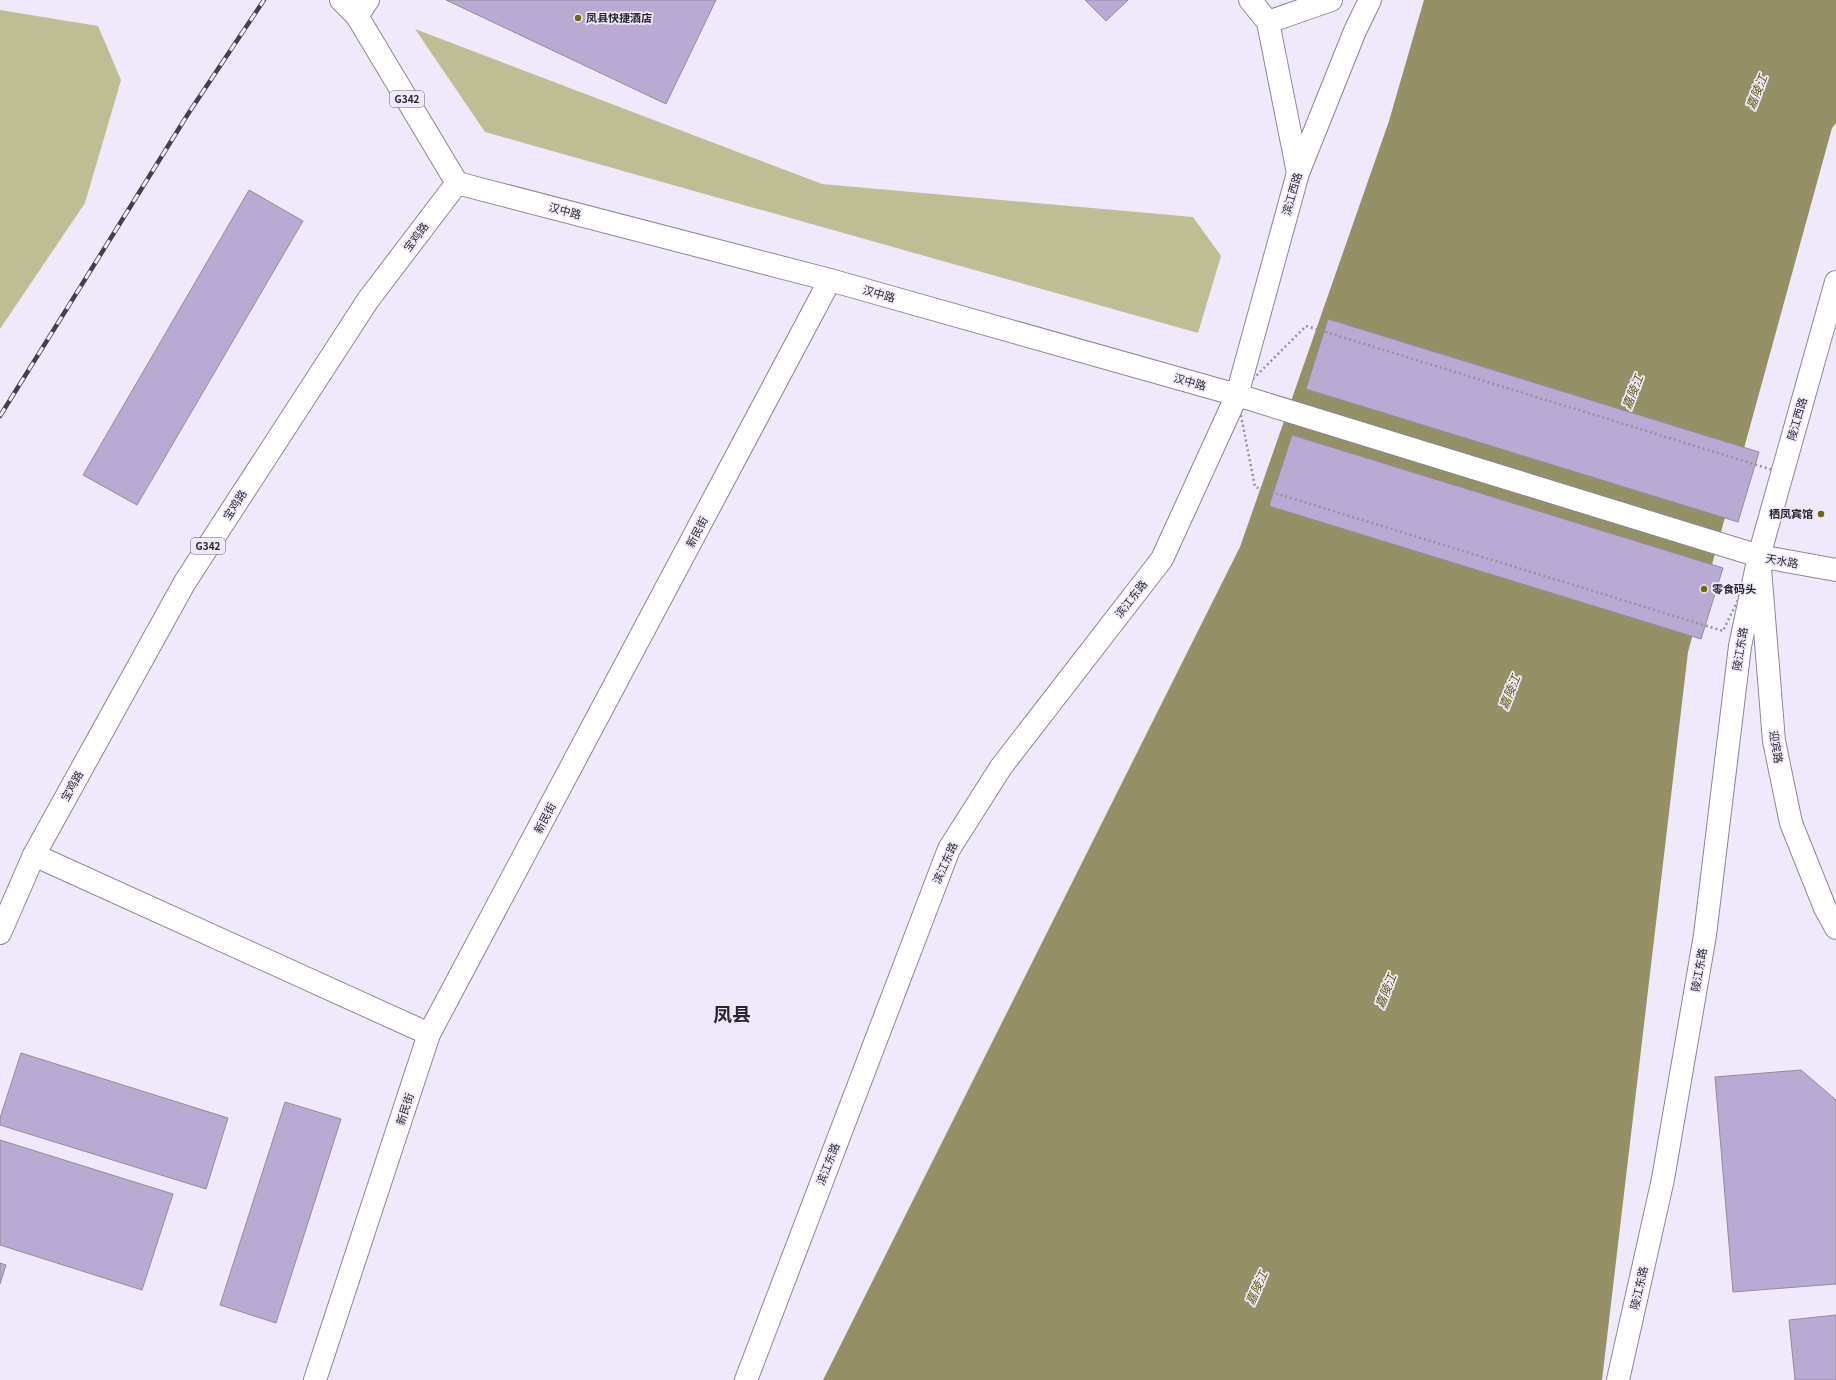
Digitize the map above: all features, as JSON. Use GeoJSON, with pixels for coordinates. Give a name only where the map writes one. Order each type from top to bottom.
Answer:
{"type":"FeatureCollection","features":[{"type":"Feature","properties":{"kind":"main road"},"geometry":{"type":"LineString","coordinates":[[341,0],[362,8]]}},
{"type":"Feature","properties":{"kind":"main road"},"geometry":{"type":"LineString","coordinates":[[1250,0],[1268,22],[1298,173]]}},
{"type":"Feature","properties":{"kind":"main road"},"geometry":{"type":"LineString","coordinates":[[1268,22],[1331,0]]}},
{"type":"Feature","properties":{"kind":"main road","name":"滨江西路"},"geometry":{"type":"LineString","coordinates":[[1237,395],[1298,173],[1355,31],[1370,0]]}},
{"type":"Feature","properties":{"kind":"main road","name":"G342"},"geometry":{"type":"LineString","coordinates":[[362,8],[457,183]]}},
{"type":"Feature","properties":{"kind":"main road","name":"汉中路"},"geometry":{"type":"LineString","coordinates":[[457,183],[830,280],[1237,395],[1298,415]]}},
{"type":"Feature","properties":{"kind":"main road","name":"宝鸡路"},"geometry":{"type":"LineString","coordinates":[[0,933],[34,855],[185,582],[368,300],[457,183]]}},
{"type":"Feature","properties":{"kind":"main road","name":"新民街"},"geometry":{"type":"LineString","coordinates":[[315,1380],[430,1034],[830,280]]}},
{"type":"Feature","properties":{"kind":"main road","name":"陵江西路"},"geometry":{"type":"LineString","coordinates":[[1759,556],[1836,282]]}},
{"type":"Feature","properties":{"kind":"main road","name":"滨江东路"},"geometry":{"type":"LineString","coordinates":[[746,1380],[949,849],[1001,767],[1162,559],[1237,395]]}},
{"type":"Feature","properties":{"kind":"main road","name":"天水路"},"geometry":{"type":"LineString","coordinates":[[1298,415],[1729,548],[1759,556],[1836,570]]}},
{"type":"Feature","properties":{"kind":"main road","name":"迎宾路"},"geometry":{"type":"LineString","coordinates":[[1759,556],[1774,741],[1777,756],[1791,823],[1825,908],[1836,928]]}},
{"type":"Feature","properties":{"kind":"main road","name":"陵江东路"},"geometry":{"type":"LineString","coordinates":[[1618,1380],[1669,1148],[1705,935],[1740,646],[1759,556]]}},
{"type":"Feature","properties":{"kind":"main road"},"geometry":{"type":"LineString","coordinates":[[34,855],[430,1034]]}},
{"type":"Feature","properties":{"kind":"path"},"geometry":{"type":"LineString","coordinates":[[1306,326],[1773,470]]}},
{"type":"Feature","properties":{"kind":"path"},"geometry":{"type":"LineString","coordinates":[[1255,487],[1723,631]]}},
{"type":"Feature","properties":{"kind":"shaded area"},"geometry":{"type":"Polygon","coordinates":[[[0,10],[98,26],[121,80],[85,203],[0,329],[0,10]]]}},
{"type":"Feature","properties":{"kind":"shaded area"},"geometry":{"type":"Polygon","coordinates":[[[415,29],[822,184],[1193,217],[1221,256],[1198,333],[485,132],[415,29]]]}},
{"type":"Feature","properties":{"kind":"water","name":"嘉陵江"},"geometry":{"type":"Polygon","coordinates":[[[1424,0],[1836,0],[1836,123],[1832,128],[1688,652],[1602,1380],[823,1380],[1240,547],[1389,121],[1424,0]]]}},
{"type":"Feature","properties":{"kind":"building"},"geometry":{"type":"Polygon","coordinates":[[[446,0],[716,0],[666,104],[446,0]]]}},
{"type":"Feature","properties":{"kind":"building"},"geometry":{"type":"Polygon","coordinates":[[[1085,0],[1128,0],[1106,21],[1085,0]]]}},
{"type":"Feature","properties":{"kind":"building"},"geometry":{"type":"Polygon","coordinates":[[[249,190],[303,221],[137,505],[83,475],[249,190]]]}},
{"type":"Feature","properties":{"kind":"building"},"geometry":{"type":"Polygon","coordinates":[[[1328,319],[1759,452],[1738,522],[1306,389],[1328,319]]]}},
{"type":"Feature","properties":{"kind":"building"},"geometry":{"type":"Polygon","coordinates":[[[1292,435],[1723,568],[1701,639],[1269,506],[1292,435]]]}},
{"type":"Feature","properties":{"kind":"building"},"geometry":{"type":"Polygon","coordinates":[[[21,1053],[228,1118],[206,1189],[0,1125],[0,1118],[21,1053]]]}},
{"type":"Feature","properties":{"kind":"building"},"geometry":{"type":"Polygon","coordinates":[[[1801,1070],[1836,1100],[1836,1284],[1733,1292],[1715,1077],[1801,1070]]]}},
{"type":"Feature","properties":{"kind":"building"},"geometry":{"type":"Polygon","coordinates":[[[285,1102],[341,1119],[276,1323],[220,1305],[285,1102]]]}},
{"type":"Feature","properties":{"kind":"building"},"geometry":{"type":"Polygon","coordinates":[[[0,1140],[173,1194],[142,1290],[0,1245],[0,1140]]]}},
{"type":"Feature","properties":{"kind":"building"},"geometry":{"type":"Polygon","coordinates":[[[0,1263],[6,1265],[0,1284],[0,1263]]]}},
{"type":"Feature","properties":{"kind":"building"},"geometry":{"type":"Polygon","coordinates":[[[1836,1315],[1836,1380],[1795,1380],[1789,1320],[1836,1315]]]}},
{"type":"Feature","properties":{"kind":"railway"},"geometry":{"type":"LineString","coordinates":[[0,416],[188,114],[264,0]]}},
{"type":"Feature","properties":{"kind":"place","name":"凤县快捷酒店"},"geometry":{"type":"Point","coordinates":[578,18]}},
{"type":"Feature","properties":{"kind":"place","name":"栖凤宾馆"},"geometry":{"type":"Point","coordinates":[1821,514]}},
{"type":"Feature","properties":{"kind":"place","name":"零食码头"},"geometry":{"type":"Point","coordinates":[1704,589]}},
{"type":"Feature","properties":{"kind":"district","name":"凤县"},"geometry":{"type":"Point","coordinates":[732,1014]}}]}
